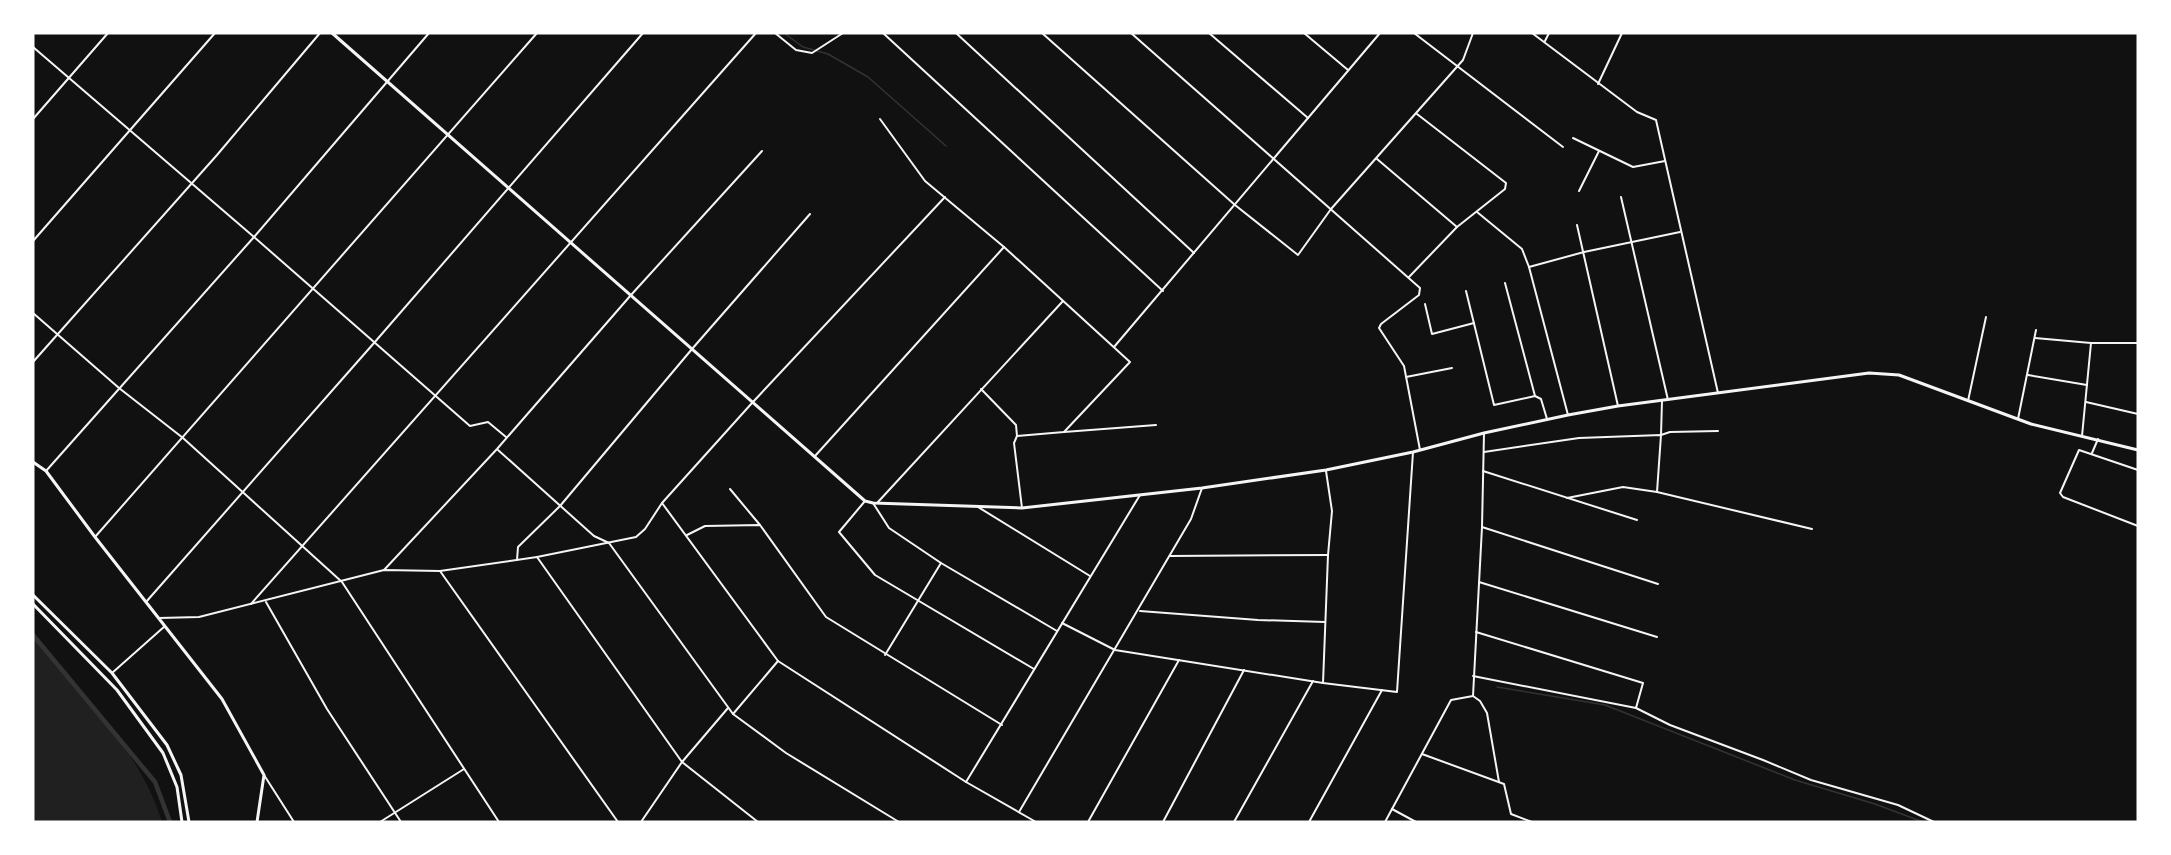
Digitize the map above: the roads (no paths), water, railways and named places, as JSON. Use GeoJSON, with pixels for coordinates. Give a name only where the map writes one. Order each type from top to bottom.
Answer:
{"type":"FeatureCollection","features":[{"type":"Feature","properties":{"kind":"street"},"geometry":{"type":"LineString","coordinates":[[33,119],[108,33]]}},
{"type":"Feature","properties":{"kind":"street"},"geometry":{"type":"LineString","coordinates":[[33,242],[215,33]]}},
{"type":"Feature","properties":{"kind":"street"},"geometry":{"type":"LineString","coordinates":[[33,362],[192,183],[320,33]]}},
{"type":"Feature","properties":{"kind":"street"},"geometry":{"type":"LineString","coordinates":[[332,33],[752,403],[865,501],[875,504],[1022,508],[1202,488],[1326,470],[1413,452],[1484,433],[1618,406],[1869,373],[1899,375],[2018,419],[2138,450]]}},
{"type":"Feature","properties":{"kind":"street"},"geometry":{"type":"LineString","coordinates":[[46,471],[254,237],[429,33]]}},
{"type":"Feature","properties":{"kind":"street"},"geometry":{"type":"LineString","coordinates":[[95,537],[537,33]]}},
{"type":"Feature","properties":{"kind":"street"},"geometry":{"type":"LineString","coordinates":[[146,602],[375,343],[643,33]]}},
{"type":"Feature","properties":{"kind":"street"},"geometry":{"type":"LineString","coordinates":[[251,604],[756,33]]}},
{"type":"Feature","properties":{"kind":"street"},"geometry":{"type":"LineString","coordinates":[[775,33],[796,50],[812,53],[843,33]]}},
{"type":"Feature","properties":{"kind":"street"},"geometry":{"type":"LineString","coordinates":[[883,33],[1163,291]]}},
{"type":"Feature","properties":{"kind":"street"},"geometry":{"type":"LineString","coordinates":[[956,33],[1194,253]]}},
{"type":"Feature","properties":{"kind":"street"},"geometry":{"type":"LineString","coordinates":[[1042,33],[1235,205],[1298,255],[1331,209],[1458,67],[1473,33]]}},
{"type":"Feature","properties":{"kind":"street"},"geometry":{"type":"LineString","coordinates":[[1131,33],[1420,288],[1419,295],[1381,324],[1379,328],[1404,366],[1420,450]]}},
{"type":"Feature","properties":{"kind":"street"},"geometry":{"type":"LineString","coordinates":[[1209,33],[1308,118]]}},
{"type":"Feature","properties":{"kind":"street"},"geometry":{"type":"LineString","coordinates":[[1304,33],[1348,70]]}},
{"type":"Feature","properties":{"kind":"street"},"geometry":{"type":"LineString","coordinates":[[1114,347],[1380,33]]}},
{"type":"Feature","properties":{"kind":"street"},"geometry":{"type":"LineString","coordinates":[[1414,33],[1563,147]]}},
{"type":"Feature","properties":{"kind":"street"},"geometry":{"type":"LineString","coordinates":[[1532,33],[1637,112],[1656,120],[1718,393]]}},
{"type":"Feature","properties":{"kind":"street"},"geometry":{"type":"LineString","coordinates":[[1545,42],[1549,33]]}},
{"type":"Feature","properties":{"kind":"street"},"geometry":{"type":"LineString","coordinates":[[1598,84],[1622,33]]}},
{"type":"Feature","properties":{"kind":"street"},"geometry":{"type":"LineString","coordinates":[[33,47],[470,426],[488,422],[506,437]]}},
{"type":"Feature","properties":{"kind":"street"},"geometry":{"type":"LineString","coordinates":[[1409,277],[1457,227],[1505,189],[1506,183],[1417,114]]}},
{"type":"Feature","properties":{"kind":"street"},"geometry":{"type":"LineString","coordinates":[[880,119],[925,181],[1004,247],[1130,362],[1064,432]]}},
{"type":"Feature","properties":{"kind":"street"},"geometry":{"type":"LineString","coordinates":[[1573,138],[1632,167],[1665,161]]}},
{"type":"Feature","properties":{"kind":"street"},"geometry":{"type":"LineString","coordinates":[[384,570],[497,449],[631,295],[762,151]]}},
{"type":"Feature","properties":{"kind":"street"},"geometry":{"type":"LineString","coordinates":[[1579,191],[1599,151]]}},
{"type":"Feature","properties":{"kind":"street"},"geometry":{"type":"LineString","coordinates":[[1377,159],[1457,227]]}},
{"type":"Feature","properties":{"kind":"street"},"geometry":{"type":"LineString","coordinates":[[159,618],[199,617],[384,570],[440,571],[537,557],[636,537],[645,529],[662,503],[752,403],[945,197]]}},
{"type":"Feature","properties":{"kind":"street"},"geometry":{"type":"LineString","coordinates":[[1621,197],[1668,400]]}},
{"type":"Feature","properties":{"kind":"street"},"geometry":{"type":"LineString","coordinates":[[1477,212],[1522,249],[1529,267],[1568,415]]}},
{"type":"Feature","properties":{"kind":"street"},"geometry":{"type":"LineString","coordinates":[[516,560],[518,547],[560,506],[692,349],[810,214]]}},
{"type":"Feature","properties":{"kind":"street"},"geometry":{"type":"LineString","coordinates":[[1577,225],[1618,406]]}},
{"type":"Feature","properties":{"kind":"street"},"geometry":{"type":"LineString","coordinates":[[1529,267],[1584,252],[1680,231]]}},
{"type":"Feature","properties":{"kind":"street"},"geometry":{"type":"LineString","coordinates":[[815,456],[1004,247]]}},
{"type":"Feature","properties":{"kind":"street"},"geometry":{"type":"LineString","coordinates":[[1505,283],[1535,396]]}},
{"type":"Feature","properties":{"kind":"street"},"geometry":{"type":"LineString","coordinates":[[1466,291],[1494,405],[1535,396],[1541,399],[1547,420]]}},
{"type":"Feature","properties":{"kind":"street"},"geometry":{"type":"LineString","coordinates":[[875,504],[1063,301]]}},
{"type":"Feature","properties":{"kind":"street"},"geometry":{"type":"LineString","coordinates":[[1425,304],[1432,333],[1474,323]]}},
{"type":"Feature","properties":{"kind":"street"},"geometry":{"type":"LineString","coordinates":[[33,313],[119,388],[183,438],[342,582],[499,822]]}},
{"type":"Feature","properties":{"kind":"street"},"geometry":{"type":"LineString","coordinates":[[1968,401],[1986,317]]}},
{"type":"Feature","properties":{"kind":"street"},"geometry":{"type":"LineString","coordinates":[[2018,419],[2036,330]]}},
{"type":"Feature","properties":{"kind":"street"},"geometry":{"type":"LineString","coordinates":[[2034,338],[2091,343],[2138,342]]}},
{"type":"Feature","properties":{"kind":"street"},"geometry":{"type":"LineString","coordinates":[[2082,436],[2091,343]]}},
{"type":"Feature","properties":{"kind":"street"},"geometry":{"type":"LineString","coordinates":[[1406,377],[1452,368]]}},
{"type":"Feature","properties":{"kind":"street"},"geometry":{"type":"LineString","coordinates":[[2027,375],[2087,385]]}},
{"type":"Feature","properties":{"kind":"street"},"geometry":{"type":"LineString","coordinates":[[981,388],[1016,425],[1017,436],[1014,443],[1022,508]]}},
{"type":"Feature","properties":{"kind":"street"},"geometry":{"type":"LineString","coordinates":[[1657,492],[1662,401]]}},
{"type":"Feature","properties":{"kind":"street"},"geometry":{"type":"LineString","coordinates":[[2086,402],[2138,414]]}},
{"type":"Feature","properties":{"kind":"street"},"geometry":{"type":"LineString","coordinates":[[1017,436],[1156,425]]}},
{"type":"Feature","properties":{"kind":"street"},"geometry":{"type":"LineString","coordinates":[[1484,452],[1578,438],[1718,430]]}},
{"type":"Feature","properties":{"kind":"street"},"geometry":{"type":"LineString","coordinates":[[1473,696],[1482,527],[1484,433]]}},
{"type":"Feature","properties":{"kind":"street"},"geometry":{"type":"LineString","coordinates":[[2092,453],[2098,439]]}},
{"type":"Feature","properties":{"kind":"street"},"geometry":{"type":"LineString","coordinates":[[497,449],[594,536],[609,543],[733,714],[786,753],[899,822]]}},
{"type":"Feature","properties":{"kind":"street"},"geometry":{"type":"LineString","coordinates":[[2138,470],[2082,450],[2077,452],[2061,496],[2138,526]]}},
{"type":"Feature","properties":{"kind":"street"},"geometry":{"type":"LineString","coordinates":[[1062,623],[1115,650],[1323,683],[1397,692],[1413,452]]}},
{"type":"Feature","properties":{"kind":"street"},"geometry":{"type":"LineString","coordinates":[[33,462],[46,471],[222,699],[264,775],[294,822]]}},
{"type":"Feature","properties":{"kind":"street"},"geometry":{"type":"LineString","coordinates":[[1323,683],[1332,511],[1326,470]]}},
{"type":"Feature","properties":{"kind":"street"},"geometry":{"type":"LineString","coordinates":[[1483,471],[1637,520]]}},
{"type":"Feature","properties":{"kind":"street"},"geometry":{"type":"LineString","coordinates":[[1019,812],[1139,611],[1196,508],[1202,488]]}},
{"type":"Feature","properties":{"kind":"street"},"geometry":{"type":"LineString","coordinates":[[1567,498],[1623,488],[1657,492],[1812,529]]}},
{"type":"Feature","properties":{"kind":"street"},"geometry":{"type":"LineString","coordinates":[[730,489],[760,525],[826,617],[1002,725]]}},
{"type":"Feature","properties":{"kind":"street"},"geometry":{"type":"LineString","coordinates":[[966,782],[1140,495]]}},
{"type":"Feature","properties":{"kind":"street"},"geometry":{"type":"LineString","coordinates":[[865,501],[839,532],[875,575],[1034,669]]}},
{"type":"Feature","properties":{"kind":"street"},"geometry":{"type":"LineString","coordinates":[[662,503],[778,661],[966,782],[1036,822]]}},
{"type":"Feature","properties":{"kind":"street"},"geometry":{"type":"LineString","coordinates":[[875,504],[889,528],[941,563],[1057,631]]}},
{"type":"Feature","properties":{"kind":"street"},"geometry":{"type":"LineString","coordinates":[[976,506],[1090,576]]}},
{"type":"Feature","properties":{"kind":"street"},"geometry":{"type":"LineString","coordinates":[[687,536],[705,526],[760,525]]}},
{"type":"Feature","properties":{"kind":"street"},"geometry":{"type":"LineString","coordinates":[[1482,527],[1658,584]]}},
{"type":"Feature","properties":{"kind":"street"},"geometry":{"type":"LineString","coordinates":[[1170,556],[1328,555]]}},
{"type":"Feature","properties":{"kind":"street"},"geometry":{"type":"LineString","coordinates":[[537,557],[682,762],[758,822]]}},
{"type":"Feature","properties":{"kind":"street"},"geometry":{"type":"LineString","coordinates":[[885,655],[941,563]]}},
{"type":"Feature","properties":{"kind":"street"},"geometry":{"type":"LineString","coordinates":[[440,571],[618,822]]}},
{"type":"Feature","properties":{"kind":"street"},"geometry":{"type":"LineString","coordinates":[[1479,582],[1656,636]]}},
{"type":"Feature","properties":{"kind":"street"},"geometry":{"type":"LineString","coordinates":[[33,595],[112,673],[167,745],[181,776],[189,822]]}},
{"type":"Feature","properties":{"kind":"street"},"geometry":{"type":"LineString","coordinates":[[266,601],[327,709],[401,822]]}},
{"type":"Feature","properties":{"kind":"street"},"geometry":{"type":"LineString","coordinates":[[33,603],[123,697],[163,753],[177,787],[182,822]]}},
{"type":"Feature","properties":{"kind":"street"},"geometry":{"type":"LineString","coordinates":[[1139,611],[1258,620],[1325,622]]}},
{"type":"Feature","properties":{"kind":"street"},"geometry":{"type":"LineString","coordinates":[[106,678],[165,626]]}},
{"type":"Feature","properties":{"kind":"street"},"geometry":{"type":"LineString","coordinates":[[1476,632],[1643,683],[1636,708]]}},
{"type":"Feature","properties":{"kind":"street"},"geometry":{"type":"LineString","coordinates":[[1088,822],[1179,659]]}},
{"type":"Feature","properties":{"kind":"street"},"geometry":{"type":"LineString","coordinates":[[733,714],[778,661]]}},
{"type":"Feature","properties":{"kind":"street"},"geometry":{"type":"LineString","coordinates":[[1163,822],[1244,670]]}},
{"type":"Feature","properties":{"kind":"street"},"geometry":{"type":"LineString","coordinates":[[1473,676],[1636,708],[1670,725],[1811,780],[1898,805],[1934,822]]}},
{"type":"Feature","properties":{"kind":"street"},"geometry":{"type":"LineString","coordinates":[[1234,822],[1313,681]]}},
{"type":"Feature","properties":{"kind":"street"},"geometry":{"type":"LineString","coordinates":[[1309,822],[1382,690]]}},
{"type":"Feature","properties":{"kind":"street"},"geometry":{"type":"LineString","coordinates":[[1385,822],[1451,700],[1473,696],[1480,701],[1487,714],[1499,782]]}},
{"type":"Feature","properties":{"kind":"street"},"geometry":{"type":"LineString","coordinates":[[641,822],[682,762],[728,708]]}},
{"type":"Feature","properties":{"kind":"street"},"geometry":{"type":"LineString","coordinates":[[1422,754],[1505,785],[1511,814],[1532,822]]}},
{"type":"Feature","properties":{"kind":"street"},"geometry":{"type":"LineString","coordinates":[[380,822],[464,769]]}},
{"type":"Feature","properties":{"kind":"street"},"geometry":{"type":"LineString","coordinates":[[257,822],[264,775]]}},
{"type":"Feature","properties":{"kind":"street"},"geometry":{"type":"LineString","coordinates":[[1392,809],[1416,822]]}},
{"type":"Feature","properties":{"kind":"waterway"},"geometry":{"type":"LineString","coordinates":[[784,33],[803,47],[828,54],[868,77],[946,146]]}},
{"type":"Feature","properties":{"kind":"waterway"},"geometry":{"type":"LineString","coordinates":[[33,635],[155,782],[170,822]]}},
{"type":"Feature","properties":{"kind":"waterway"},"geometry":{"type":"LineString","coordinates":[[1497,687],[1605,705],[1795,780],[1875,804],[1923,822]]}}]}
